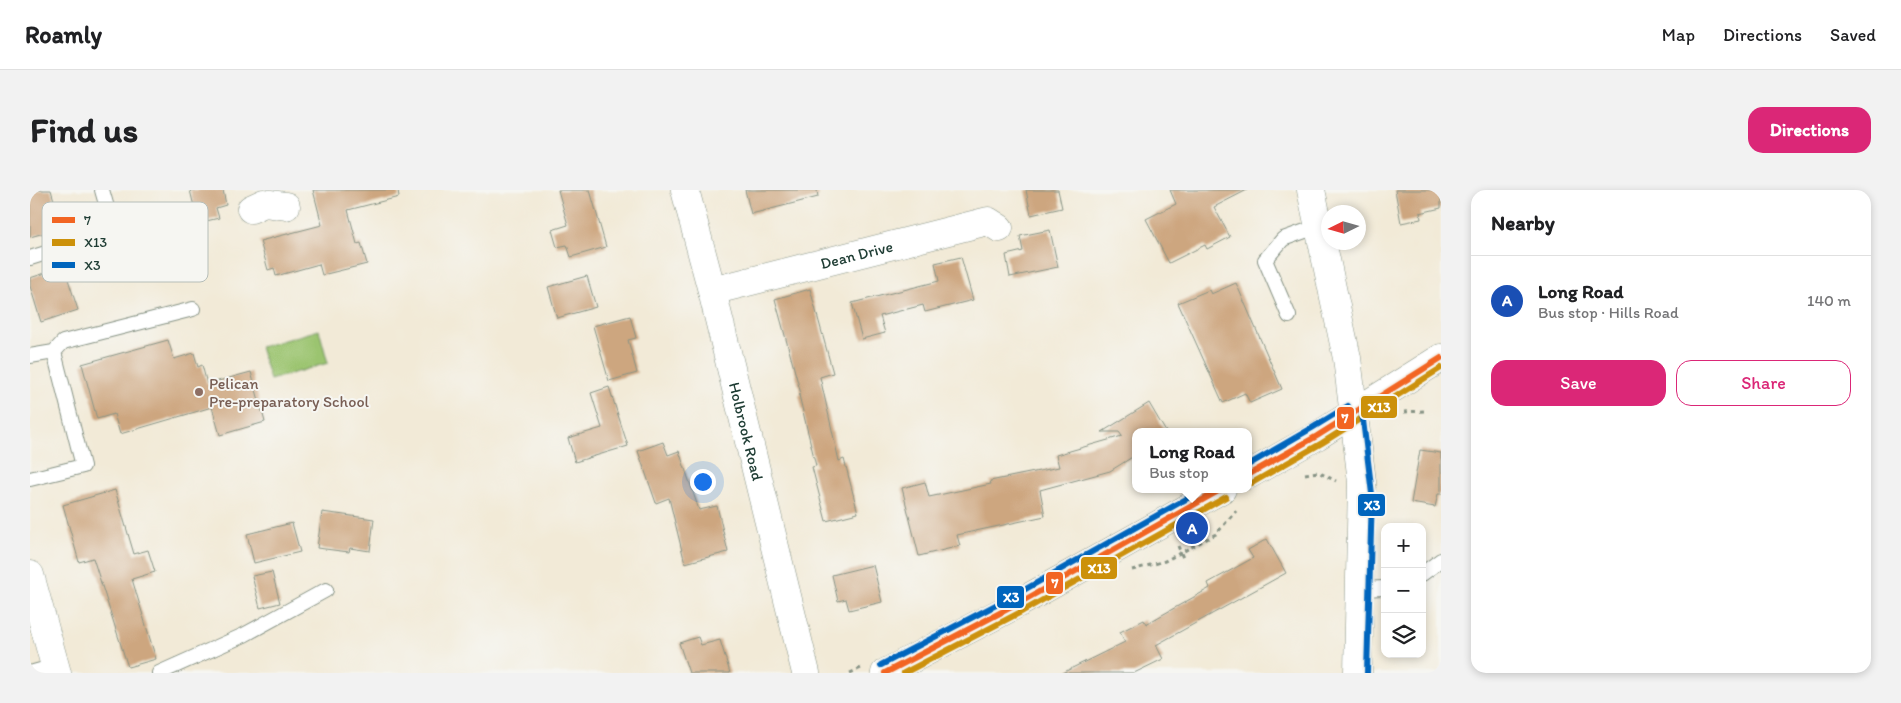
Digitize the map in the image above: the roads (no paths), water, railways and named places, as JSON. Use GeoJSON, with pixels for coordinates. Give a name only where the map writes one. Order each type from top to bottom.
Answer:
{"type":"FeatureCollection","features":[{"type":"Feature","properties":{"kind":"main road","name":"Holbrook Road"},"geometry":{"type":"LineString","coordinates":[[685,190],[712,291],[806,673]]}},
{"type":"Feature","properties":{"kind":"main road"},"geometry":{"type":"LineString","coordinates":[[1311,190],[1347,358],[1373,588],[1358,673]]}},
{"type":"Feature","properties":{"kind":"main road","name":"Dean Drive"},"geometry":{"type":"LineString","coordinates":[[712,291],[988,221],[999,228]]}},
{"type":"Feature","properties":{"kind":"main road"},"geometry":{"type":"LineString","coordinates":[[1252,473],[1317,436],[1441,358]]}},
{"type":"Feature","properties":{"kind":"main road"},"geometry":{"type":"LineString","coordinates":[[885,673],[1019,603],[1215,493]]}},
{"type":"Feature","properties":{"kind":"main road"},"geometry":{"type":"LineString","coordinates":[[30,575],[47,670]]}},
{"type":"Feature","properties":{"kind":"lane"},"geometry":{"type":"LineString","coordinates":[[1290,316],[1265,260],[1283,240],[1319,226]]}},
{"type":"Feature","properties":{"kind":"lane"},"geometry":{"type":"LineString","coordinates":[[30,258],[42,254]]}},
{"type":"Feature","properties":{"kind":"lane"},"geometry":{"type":"LineString","coordinates":[[30,356],[54,352],[62,342],[193,309]]}},
{"type":"Feature","properties":{"kind":"lane"},"geometry":{"type":"LineString","coordinates":[[30,479],[83,466],[54,352]]}},
{"type":"Feature","properties":{"kind":"lane"},"geometry":{"type":"LineString","coordinates":[[1426,571],[1441,560]]}},
{"type":"Feature","properties":{"kind":"lane"},"geometry":{"type":"LineString","coordinates":[[159,673],[244,636],[326,590]]}},
{"type":"Feature","properties":{"kind":"place","name":"Pelican Pre-preparatory School"},"geometry":{"type":"Point","coordinates":[199,392]}},
{"type":"Feature","properties":{"kind":"place","name":"Long Road"},"geometry":{"type":"Point","coordinates":[1192,528]}}]}
